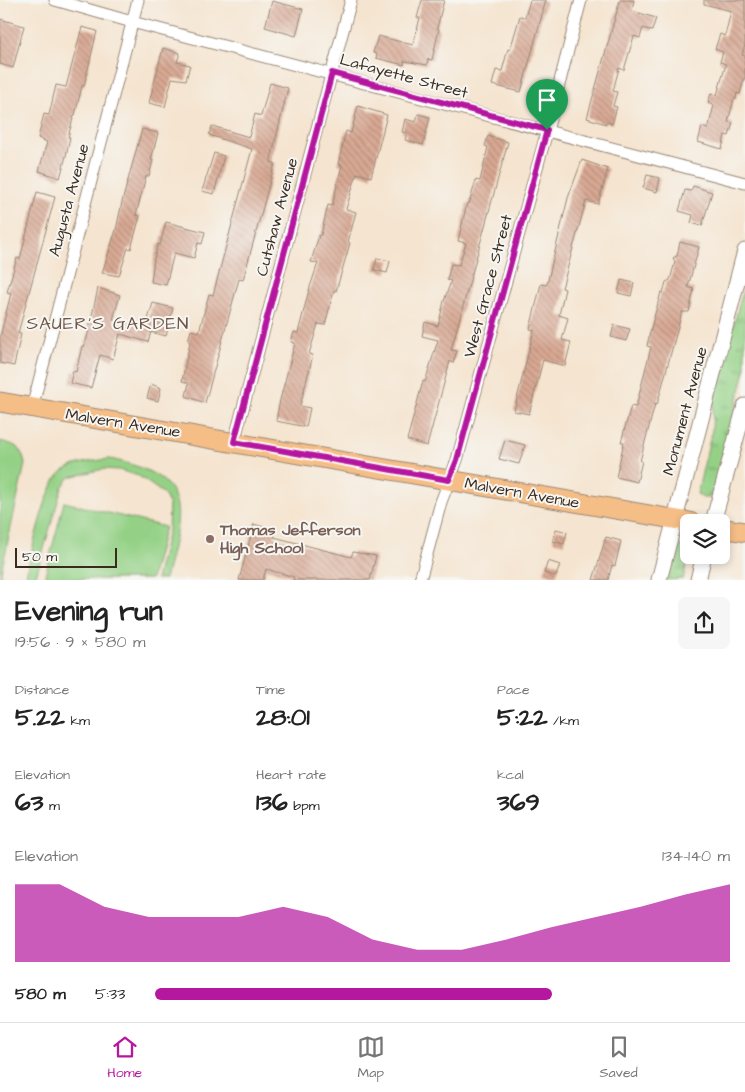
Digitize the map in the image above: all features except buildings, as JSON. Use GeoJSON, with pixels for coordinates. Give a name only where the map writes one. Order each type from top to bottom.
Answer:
{"type":"FeatureCollection","features":[{"type":"Feature","properties":{"kind":"main road","name":"Malvern Avenue"},"geometry":{"type":"LineString","coordinates":[[0,402],[680,521]]}},
{"type":"Feature","properties":{"kind":"main road"},"geometry":{"type":"LineString","coordinates":[[730,530],[745,532]]}},
{"type":"Feature","properties":{"kind":"street","name":"Lafayette Street"},"geometry":{"type":"LineString","coordinates":[[55,0],[132,22],[745,182]]}},
{"type":"Feature","properties":{"kind":"street","name":"Augusta Avenue"},"geometry":{"type":"LineString","coordinates":[[32,408],[138,0]]}},
{"type":"Feature","properties":{"kind":"street","name":"Cutshaw Avenue"},"geometry":{"type":"LineString","coordinates":[[234,442],[351,0]]}},
{"type":"Feature","properties":{"kind":"street","name":"West Grace Street"},"geometry":{"type":"LineString","coordinates":[[420,580],[441,502],[457,460],[581,0]]}},
{"type":"Feature","properties":{"kind":"street","name":"Monument Avenue"},"geometry":{"type":"LineString","coordinates":[[684,514],[745,251]]}},
{"type":"Feature","properties":{"kind":"street"},"geometry":{"type":"LineString","coordinates":[[714,514],[745,406]]}},
{"type":"Feature","properties":{"kind":"street","name":"Monument Avenue"},"geometry":{"type":"LineString","coordinates":[[659,580],[680,526]]}},
{"type":"Feature","properties":{"kind":"street"},"geometry":{"type":"LineString","coordinates":[[698,580],[702,564]]}},
{"type":"Feature","properties":{"kind":"green space"},"geometry":{"type":"Polygon","coordinates":[[[745,283],[745,371],[714,492],[709,498],[703,498],[697,494],[712,430],[713,401],[745,283]]]}},
{"type":"Feature","properties":{"kind":"green space"},"geometry":{"type":"Polygon","coordinates":[[[0,441],[11,444],[20,450],[25,464],[0,577],[0,441]]]}},
{"type":"Feature","properties":{"kind":"green space"},"geometry":{"type":"Polygon","coordinates":[[[110,459],[137,466],[157,476],[169,487],[176,500],[178,515],[176,534],[165,579],[156,579],[168,531],[169,504],[164,494],[139,476],[119,470],[103,469],[70,477],[62,487],[35,579],[25,579],[39,522],[56,479],[62,472],[73,466],[85,462],[110,459]]]}},
{"type":"Feature","properties":{"kind":"green space"},"geometry":{"type":"Polygon","coordinates":[[[64,502],[165,527],[151,579],[44,579],[64,502]]]}},
{"type":"Feature","properties":{"kind":"green space"},"geometry":{"type":"Polygon","coordinates":[[[680,546],[680,564],[687,564],[683,579],[666,580],[674,550],[680,546]]]}},
{"type":"Feature","properties":{"kind":"place","name":"Thomas Jefferson High School"},"geometry":{"type":"Point","coordinates":[210,539]}},
{"type":"Feature","properties":{"kind":"district","name":"SAUER'S GARDEN"},"geometry":{"type":"Point","coordinates":[108,323]}},
{"type":"Feature","properties":{"kind":"route"},"geometry":{"type":"LineString","coordinates":[[332,73],[547,130],[457,460],[449,480],[234,442],[332,73]]}}]}
